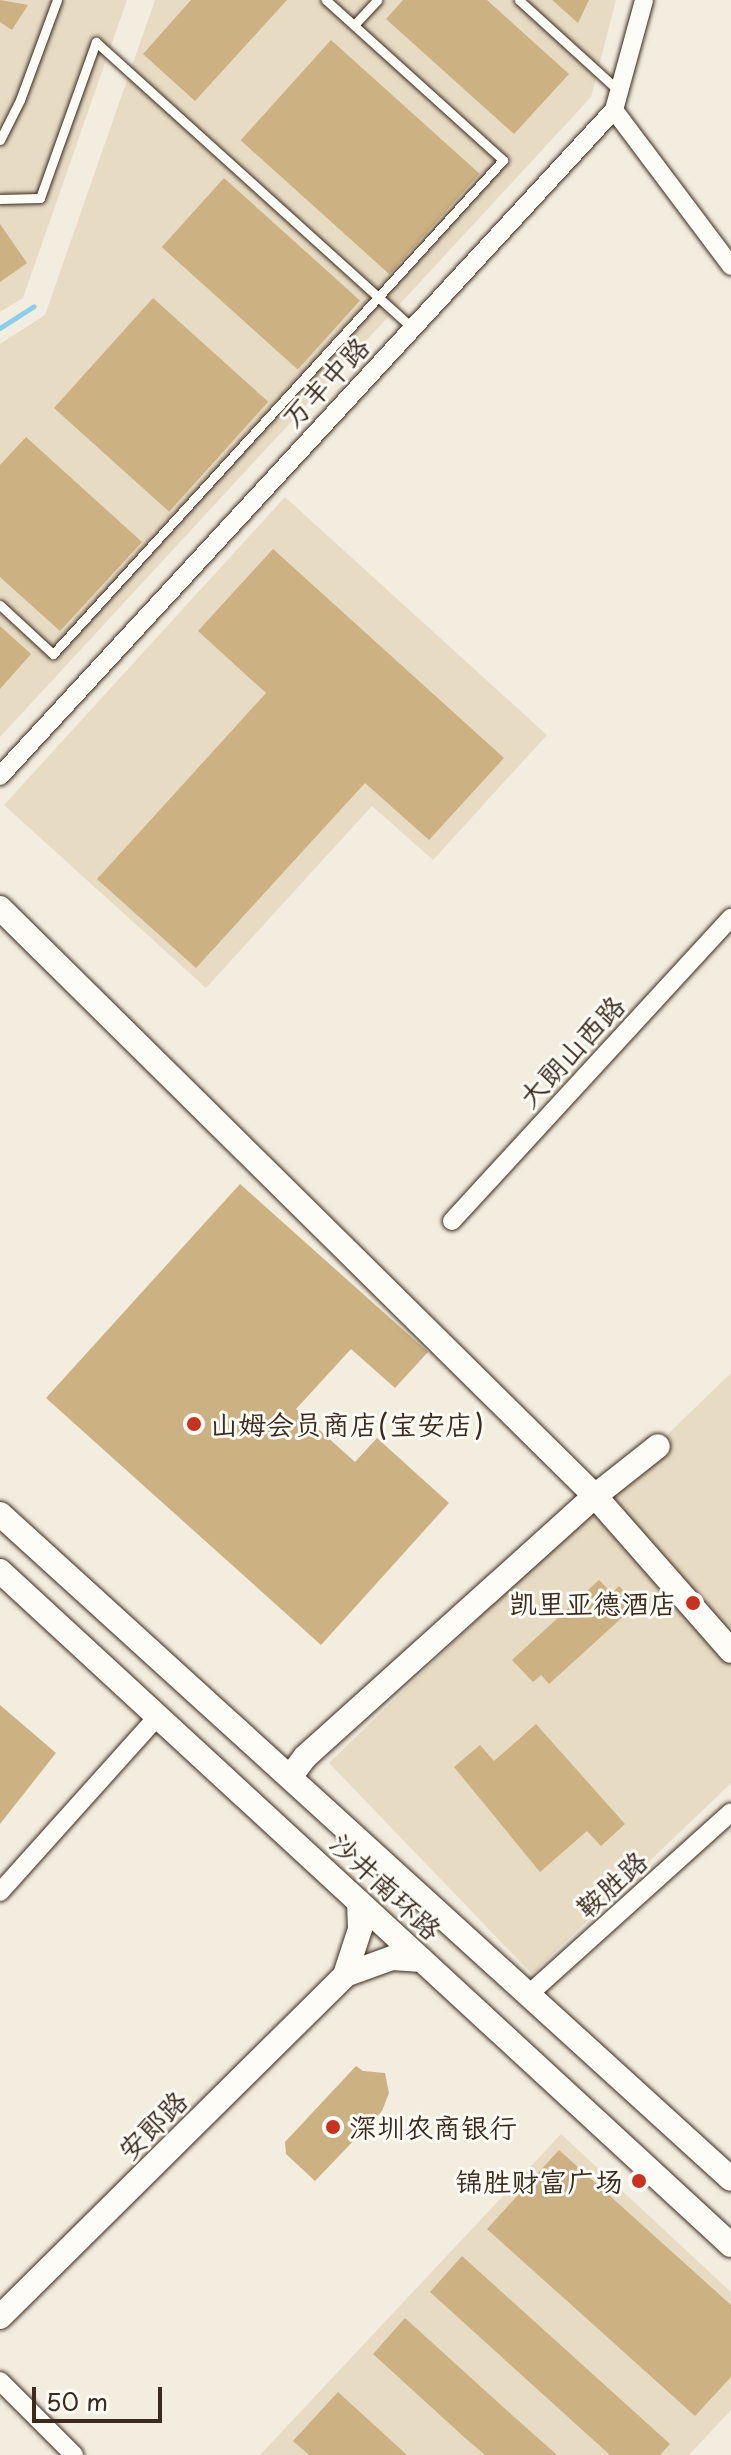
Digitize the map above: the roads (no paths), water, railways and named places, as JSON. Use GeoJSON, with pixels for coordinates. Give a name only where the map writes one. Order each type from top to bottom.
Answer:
{"type":"FeatureCollection","features":[{"type":"Feature","properties":{"kind":"street","name":"万丰中路"},"geometry":{"type":"LineString","coordinates":[[0,776],[614,110],[644,0]]}},
{"type":"Feature","properties":{"kind":"street"},"geometry":{"type":"LineString","coordinates":[[614,110],[731,266]]}},
{"type":"Feature","properties":{"kind":"street"},"geometry":{"type":"LineString","coordinates":[[0,908],[595,1496],[731,1651]]}},
{"type":"Feature","properties":{"kind":"street","name":"大朗山西路"},"geometry":{"type":"LineString","coordinates":[[452,1221],[731,918]]}},
{"type":"Feature","properties":{"kind":"street"},"geometry":{"type":"LineString","coordinates":[[290,1777],[305,1757],[595,1496],[658,1446]]}},
{"type":"Feature","properties":{"kind":"street","name":"沙井南环路"},"geometry":{"type":"LineString","coordinates":[[0,1514],[731,2179]]}},
{"type":"Feature","properties":{"kind":"street","name":"沙井南环路"},"geometry":{"type":"LineString","coordinates":[[0,1571],[731,2245]]}},
{"type":"Feature","properties":{"kind":"street"},"geometry":{"type":"LineString","coordinates":[[0,1892],[158,1716]]}},
{"type":"Feature","properties":{"kind":"street","name":"鞍胜路"},"geometry":{"type":"LineString","coordinates":[[528,1995],[731,1812]]}},
{"type":"Feature","properties":{"kind":"street","name":"安郎路"},"geometry":{"type":"LineString","coordinates":[[345,1975],[360,1929],[359,1902]]}},
{"type":"Feature","properties":{"kind":"street","name":"安郎路"},"geometry":{"type":"LineString","coordinates":[[0,2317],[345,1975],[383,1960],[422,1960]]}},
{"type":"Feature","properties":{"kind":"street"},"geometry":{"type":"LineString","coordinates":[[0,2381],[74,2455]]}},
{"type":"Feature","properties":{"kind":"lane"},"geometry":{"type":"LineString","coordinates":[[0,140],[20,100],[57,0]]}},
{"type":"Feature","properties":{"kind":"lane"},"geometry":{"type":"LineString","coordinates":[[0,605],[53,654],[503,160],[326,0]]}},
{"type":"Feature","properties":{"kind":"lane"},"geometry":{"type":"LineString","coordinates":[[354,25],[377,0]]}},
{"type":"Feature","properties":{"kind":"lane"},"geometry":{"type":"LineString","coordinates":[[519,0],[619,91]]}},
{"type":"Feature","properties":{"kind":"lane"},"geometry":{"type":"LineString","coordinates":[[0,199],[40,198],[96,42],[413,328]]}},
{"type":"Feature","properties":{"kind":"waterway"},"geometry":{"type":"LineString","coordinates":[[0,328],[34,306]]}},
{"type":"Feature","properties":{"kind":"place","name":"山姆会员商店(宝安店)"},"geometry":{"type":"Point","coordinates":[194,1424]}},
{"type":"Feature","properties":{"kind":"place","name":"凯里亚德酒店"},"geometry":{"type":"Point","coordinates":[693,1603]}},
{"type":"Feature","properties":{"kind":"place","name":"深圳农商银行"},"geometry":{"type":"Point","coordinates":[333,2127]}},
{"type":"Feature","properties":{"kind":"place","name":"锦胜财富广场"},"geometry":{"type":"Point","coordinates":[639,2181]}}]}
